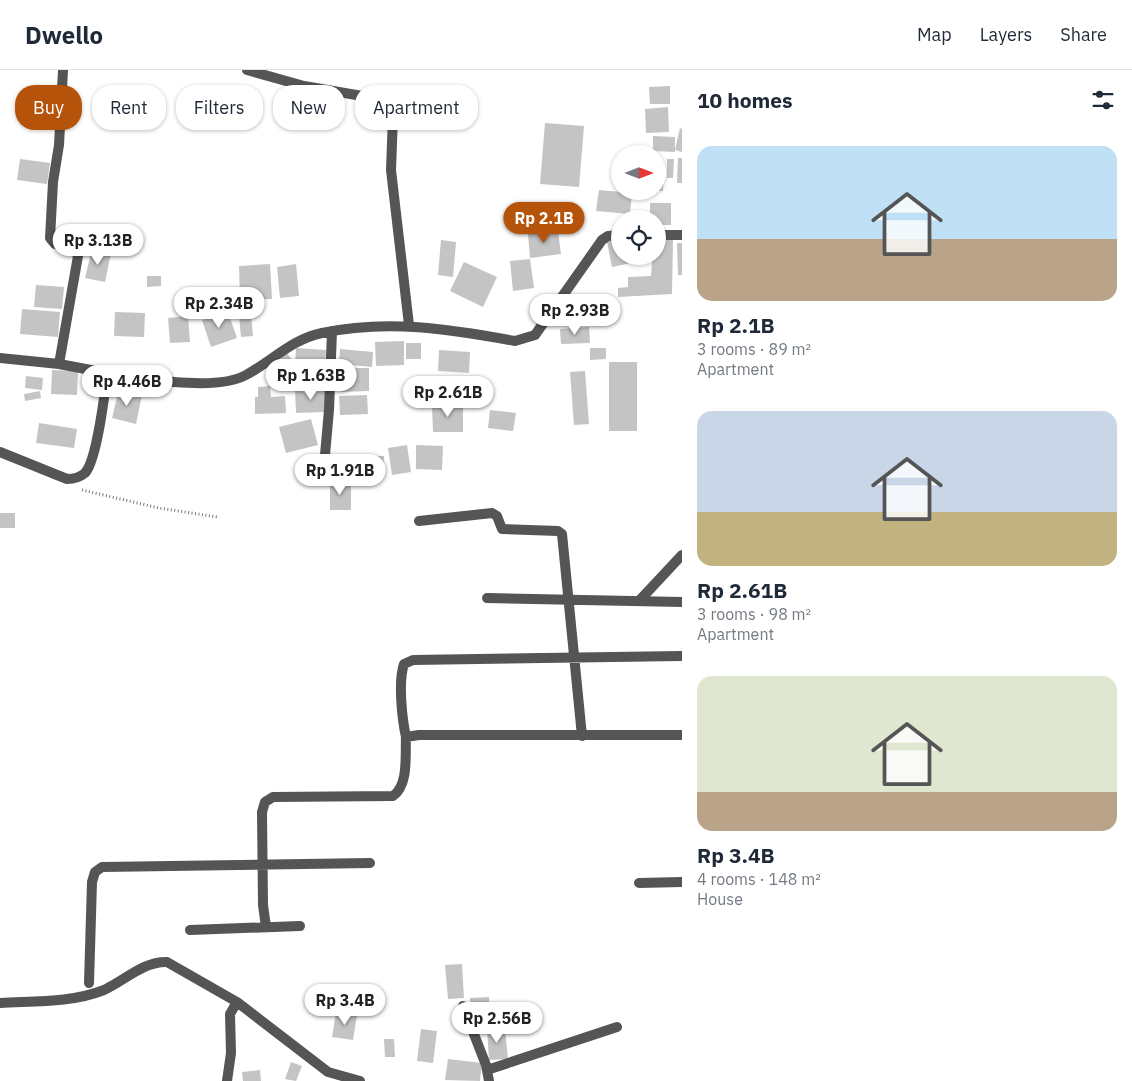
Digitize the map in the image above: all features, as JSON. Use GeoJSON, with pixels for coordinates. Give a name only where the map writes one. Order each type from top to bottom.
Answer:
{"type":"FeatureCollection","features":[{"type":"Feature","properties":{"kind":"street"},"geometry":{"type":"LineString","coordinates":[[59,364],[78,256],[74,249],[55,244],[50,238],[53,182],[60,145],[63,70]]}},
{"type":"Feature","properties":{"kind":"street"},"geometry":{"type":"LineString","coordinates":[[246,70],[304,86],[381,100],[389,107],[392,116],[391,170],[409,325]]}},
{"type":"Feature","properties":{"kind":"street"},"geometry":{"type":"LineString","coordinates":[[666,235],[682,235]]}},
{"type":"Feature","properties":{"kind":"street"},"geometry":{"type":"LineString","coordinates":[[0,358],[59,364],[107,373],[200,384],[238,380],[302,339],[332,331],[409,325],[462,331],[515,341],[535,335],[602,240],[611,236]]}},
{"type":"Feature","properties":{"kind":"street"},"geometry":{"type":"LineString","coordinates":[[324,466],[330,410],[332,331]]}},
{"type":"Feature","properties":{"kind":"street"},"geometry":{"type":"LineString","coordinates":[[0,452],[67,479],[76,479],[86,472],[90,464],[105,403],[107,373]]}},
{"type":"Feature","properties":{"kind":"street"},"geometry":{"type":"LineString","coordinates":[[419,520],[492,513],[496,516],[502,529],[558,531],[562,534],[582,736]]}},
{"type":"Feature","properties":{"kind":"street"},"geometry":{"type":"LineString","coordinates":[[639,601],[682,555]]}},
{"type":"Feature","properties":{"kind":"street"},"geometry":{"type":"LineString","coordinates":[[488,598],[682,602]]}},
{"type":"Feature","properties":{"kind":"street"},"geometry":{"type":"LineString","coordinates":[[266,927],[262,812],[265,802],[273,796],[393,796],[399,792],[403,783],[406,737],[403,718],[401,672],[404,664],[413,660],[682,656]]}},
{"type":"Feature","properties":{"kind":"street"},"geometry":{"type":"LineString","coordinates":[[406,737],[419,734],[682,735]]}},
{"type":"Feature","properties":{"kind":"street"},"geometry":{"type":"LineString","coordinates":[[90,983],[92,882],[95,872],[102,867],[370,863]]}},
{"type":"Feature","properties":{"kind":"street"},"geometry":{"type":"LineString","coordinates":[[639,883],[682,882]]}},
{"type":"Feature","properties":{"kind":"street"},"geometry":{"type":"LineString","coordinates":[[190,930],[300,926]]}},
{"type":"Feature","properties":{"kind":"street"},"geometry":{"type":"LineString","coordinates":[[0,1003],[49,1001],[89,994],[104,990],[155,962],[166,962],[237,1002],[328,1072],[360,1081]]}},
{"type":"Feature","properties":{"kind":"street"},"geometry":{"type":"LineString","coordinates":[[227,1081],[232,1053],[230,1014],[237,1002]]}},
{"type":"Feature","properties":{"kind":"street"},"geometry":{"type":"LineString","coordinates":[[463,1006],[488,1070],[489,1081]]}},
{"type":"Feature","properties":{"kind":"street"},"geometry":{"type":"LineString","coordinates":[[488,1070],[616,1027]]}},
{"type":"Feature","properties":{"kind":"path"},"geometry":{"type":"LineString","coordinates":[[67,479],[85,492],[158,508],[217,517]]}},
{"type":"Feature","properties":{"kind":"building"},"geometry":{"type":"Polygon","coordinates":[[[670,86],[670,104],[650,104],[649,87],[670,86]]]}},
{"type":"Feature","properties":{"kind":"building"},"geometry":{"type":"Polygon","coordinates":[[[668,107],[669,132],[646,133],[645,109],[668,107]]]}},
{"type":"Feature","properties":{"kind":"building"},"geometry":{"type":"Polygon","coordinates":[[[545,123],[584,126],[579,187],[540,184],[545,123]]]}},
{"type":"Feature","properties":{"kind":"building"},"geometry":{"type":"Polygon","coordinates":[[[680,128],[682,129],[682,152],[675,150],[680,128]]]}},
{"type":"Feature","properties":{"kind":"building"},"geometry":{"type":"Polygon","coordinates":[[[653,136],[675,137],[675,152],[666,152],[666,145],[653,145],[653,136]]]}},
{"type":"Feature","properties":{"kind":"building"},"geometry":{"type":"Polygon","coordinates":[[[678,158],[682,158],[682,183],[677,183],[678,158]]]}},
{"type":"Feature","properties":{"kind":"building"},"geometry":{"type":"Polygon","coordinates":[[[20,159],[50,163],[47,184],[17,180],[20,159]]]}},
{"type":"Feature","properties":{"kind":"building"},"geometry":{"type":"Polygon","coordinates":[[[667,159],[674,159],[673,178],[667,178],[667,159]]]}},
{"type":"Feature","properties":{"kind":"building"},"geometry":{"type":"Polygon","coordinates":[[[599,190],[611,191],[611,200],[631,200],[630,210],[611,210],[611,212],[596,211],[599,190]]]}},
{"type":"Feature","properties":{"kind":"building"},"geometry":{"type":"Polygon","coordinates":[[[650,203],[671,203],[671,225],[666,225],[666,210],[650,210],[650,203]]]}},
{"type":"Feature","properties":{"kind":"building"},"geometry":{"type":"Polygon","coordinates":[[[558,231],[561,254],[530,258],[528,234],[558,231]]]}},
{"type":"Feature","properties":{"kind":"building"},"geometry":{"type":"Polygon","coordinates":[[[441,240],[456,242],[453,277],[438,275],[441,240]]]}},
{"type":"Feature","properties":{"kind":"building"},"geometry":{"type":"Polygon","coordinates":[[[666,240],[673,240],[672,294],[618,297],[618,288],[628,287],[628,277],[651,276],[652,265],[666,265],[666,240]]]}},
{"type":"Feature","properties":{"kind":"building"},"geometry":{"type":"Polygon","coordinates":[[[611,241],[611,262],[607,242],[611,241]]]}},
{"type":"Feature","properties":{"kind":"building"},"geometry":{"type":"Polygon","coordinates":[[[677,243],[682,243],[682,275],[678,275],[677,243]]]}},
{"type":"Feature","properties":{"kind":"building"},"geometry":{"type":"Polygon","coordinates":[[[92,249],[111,253],[105,282],[85,278],[92,249]]]}},
{"type":"Feature","properties":{"kind":"building"},"geometry":{"type":"Polygon","coordinates":[[[530,259],[534,288],[513,291],[510,261],[530,259]]]}},
{"type":"Feature","properties":{"kind":"building"},"geometry":{"type":"Polygon","coordinates":[[[464,262],[497,277],[483,307],[450,291],[464,262]]]}},
{"type":"Feature","properties":{"kind":"building"},"geometry":{"type":"Polygon","coordinates":[[[270,264],[272,299],[240,300],[239,266],[270,264]]]}},
{"type":"Feature","properties":{"kind":"building"},"geometry":{"type":"Polygon","coordinates":[[[296,264],[299,296],[280,298],[277,267],[296,264]]]}},
{"type":"Feature","properties":{"kind":"building"},"geometry":{"type":"Polygon","coordinates":[[[147,276],[161,276],[161,286],[147,287],[147,276]]]}},
{"type":"Feature","properties":{"kind":"building"},"geometry":{"type":"Polygon","coordinates":[[[36,285],[64,287],[62,309],[34,307],[36,285]]]}},
{"type":"Feature","properties":{"kind":"building"},"geometry":{"type":"Polygon","coordinates":[[[599,301],[600,320],[569,323],[567,303],[599,301]]]}},
{"type":"Feature","properties":{"kind":"building"},"geometry":{"type":"Polygon","coordinates":[[[22,309],[60,312],[58,337],[20,334],[22,309]]]}},
{"type":"Feature","properties":{"kind":"building"},"geometry":{"type":"Polygon","coordinates":[[[115,312],[145,313],[144,337],[114,336],[115,312]]]}},
{"type":"Feature","properties":{"kind":"building"},"geometry":{"type":"Polygon","coordinates":[[[228,312],[237,338],[211,347],[202,320],[228,312]]]}},
{"type":"Feature","properties":{"kind":"building"},"geometry":{"type":"Polygon","coordinates":[[[251,315],[253,336],[241,337],[239,316],[251,315]]]}},
{"type":"Feature","properties":{"kind":"building"},"geometry":{"type":"Polygon","coordinates":[[[188,316],[190,342],[170,343],[168,318],[188,316]]]}},
{"type":"Feature","properties":{"kind":"building"},"geometry":{"type":"Polygon","coordinates":[[[589,327],[590,343],[561,344],[560,329],[589,327]]]}},
{"type":"Feature","properties":{"kind":"building"},"geometry":{"type":"Polygon","coordinates":[[[404,341],[404,365],[376,366],[375,342],[404,341]]]}},
{"type":"Feature","properties":{"kind":"building"},"geometry":{"type":"Polygon","coordinates":[[[406,343],[421,343],[421,359],[406,359],[406,343]]]}},
{"type":"Feature","properties":{"kind":"building"},"geometry":{"type":"Polygon","coordinates":[[[296,348],[326,350],[325,369],[295,367],[296,348]]]}},
{"type":"Feature","properties":{"kind":"building"},"geometry":{"type":"Polygon","coordinates":[[[590,348],[606,348],[606,359],[590,360],[590,348]]]}},
{"type":"Feature","properties":{"kind":"building"},"geometry":{"type":"Polygon","coordinates":[[[340,349],[373,352],[372,367],[339,364],[340,349]]]}},
{"type":"Feature","properties":{"kind":"building"},"geometry":{"type":"Polygon","coordinates":[[[439,350],[470,352],[469,373],[438,371],[439,350]]]}},
{"type":"Feature","properties":{"kind":"building"},"geometry":{"type":"Polygon","coordinates":[[[285,351],[292,360],[285,365],[279,355],[285,351]]]}},
{"type":"Feature","properties":{"kind":"building"},"geometry":{"type":"Polygon","coordinates":[[[609,362],[637,362],[637,431],[609,431],[609,362]]]}},
{"type":"Feature","properties":{"kind":"building"},"geometry":{"type":"Polygon","coordinates":[[[340,368],[369,368],[369,391],[341,392],[340,368]]]}},
{"type":"Feature","properties":{"kind":"building"},"geometry":{"type":"Polygon","coordinates":[[[52,370],[78,371],[77,395],[51,394],[52,370]]]}},
{"type":"Feature","properties":{"kind":"building"},"geometry":{"type":"Polygon","coordinates":[[[585,371],[589,424],[574,425],[570,372],[585,371]]]}},
{"type":"Feature","properties":{"kind":"building"},"geometry":{"type":"Polygon","coordinates":[[[26,376],[43,378],[42,390],[25,388],[26,376]]]}},
{"type":"Feature","properties":{"kind":"building"},"geometry":{"type":"Polygon","coordinates":[[[431,376],[458,376],[457,401],[431,400],[431,376]]]}},
{"type":"Feature","properties":{"kind":"building"},"geometry":{"type":"Polygon","coordinates":[[[270,386],[271,397],[285,396],[286,413],[255,414],[255,397],[258,397],[258,387],[270,386]]]}},
{"type":"Feature","properties":{"kind":"building"},"geometry":{"type":"Polygon","coordinates":[[[326,388],[327,412],[296,413],[295,389],[326,388]]]}},
{"type":"Feature","properties":{"kind":"building"},"geometry":{"type":"Polygon","coordinates":[[[119,389],[142,395],[136,424],[112,418],[119,389]]]}},
{"type":"Feature","properties":{"kind":"building"},"geometry":{"type":"Polygon","coordinates":[[[40,391],[41,398],[25,401],[24,394],[40,391]]]}},
{"type":"Feature","properties":{"kind":"building"},"geometry":{"type":"Polygon","coordinates":[[[367,395],[368,414],[340,415],[339,396],[367,395]]]}},
{"type":"Feature","properties":{"kind":"building"},"geometry":{"type":"Polygon","coordinates":[[[432,405],[463,405],[463,432],[433,432],[432,405]]]}},
{"type":"Feature","properties":{"kind":"building"},"geometry":{"type":"Polygon","coordinates":[[[490,410],[516,413],[513,431],[488,428],[490,410]]]}},
{"type":"Feature","properties":{"kind":"building"},"geometry":{"type":"Polygon","coordinates":[[[311,419],[318,445],[286,453],[279,427],[311,419]]]}},
{"type":"Feature","properties":{"kind":"building"},"geometry":{"type":"Polygon","coordinates":[[[39,423],[77,429],[74,448],[36,443],[39,423]]]}},
{"type":"Feature","properties":{"kind":"building"},"geometry":{"type":"Polygon","coordinates":[[[407,445],[411,472],[392,475],[388,448],[407,445]]]}},
{"type":"Feature","properties":{"kind":"building"},"geometry":{"type":"Polygon","coordinates":[[[416,445],[443,446],[442,470],[416,469],[416,445]]]}},
{"type":"Feature","properties":{"kind":"building"},"geometry":{"type":"Polygon","coordinates":[[[328,456],[350,456],[350,477],[328,477],[328,456]]]}},
{"type":"Feature","properties":{"kind":"building"},"geometry":{"type":"Polygon","coordinates":[[[361,456],[384,456],[383,471],[361,470],[361,456]]]}},
{"type":"Feature","properties":{"kind":"building"},"geometry":{"type":"Polygon","coordinates":[[[330,481],[351,481],[351,510],[330,510],[330,481]]]}},
{"type":"Feature","properties":{"kind":"building"},"geometry":{"type":"Polygon","coordinates":[[[0,513],[15,513],[15,528],[0,528],[0,513]]]}},
{"type":"Feature","properties":{"kind":"building"},"geometry":{"type":"Polygon","coordinates":[[[462,964],[464,998],[448,999],[445,965],[462,964]]]}},
{"type":"Feature","properties":{"kind":"building"},"geometry":{"type":"Polygon","coordinates":[[[489,997],[490,1017],[471,1018],[470,998],[489,997]]]}},
{"type":"Feature","properties":{"kind":"building"},"geometry":{"type":"Polygon","coordinates":[[[336,1012],[357,1015],[353,1040],[332,1037],[336,1012]]]}},
{"type":"Feature","properties":{"kind":"building"},"geometry":{"type":"Polygon","coordinates":[[[505,1028],[508,1059],[489,1060],[487,1029],[505,1028]]]}},
{"type":"Feature","properties":{"kind":"building"},"geometry":{"type":"Polygon","coordinates":[[[421,1029],[437,1031],[433,1063],[417,1061],[421,1029]]]}},
{"type":"Feature","properties":{"kind":"building"},"geometry":{"type":"Polygon","coordinates":[[[384,1039],[394,1039],[395,1057],[385,1057],[384,1039]]]}},
{"type":"Feature","properties":{"kind":"building"},"geometry":{"type":"Polygon","coordinates":[[[448,1059],[482,1063],[480,1081],[445,1080],[448,1059]]]}},
{"type":"Feature","properties":{"kind":"building"},"geometry":{"type":"Polygon","coordinates":[[[291,1062],[302,1066],[296,1081],[285,1079],[291,1062]]]}},
{"type":"Feature","properties":{"kind":"building"},"geometry":{"type":"Polygon","coordinates":[[[260,1070],[261,1081],[243,1081],[242,1072],[260,1070]]]}}]}
